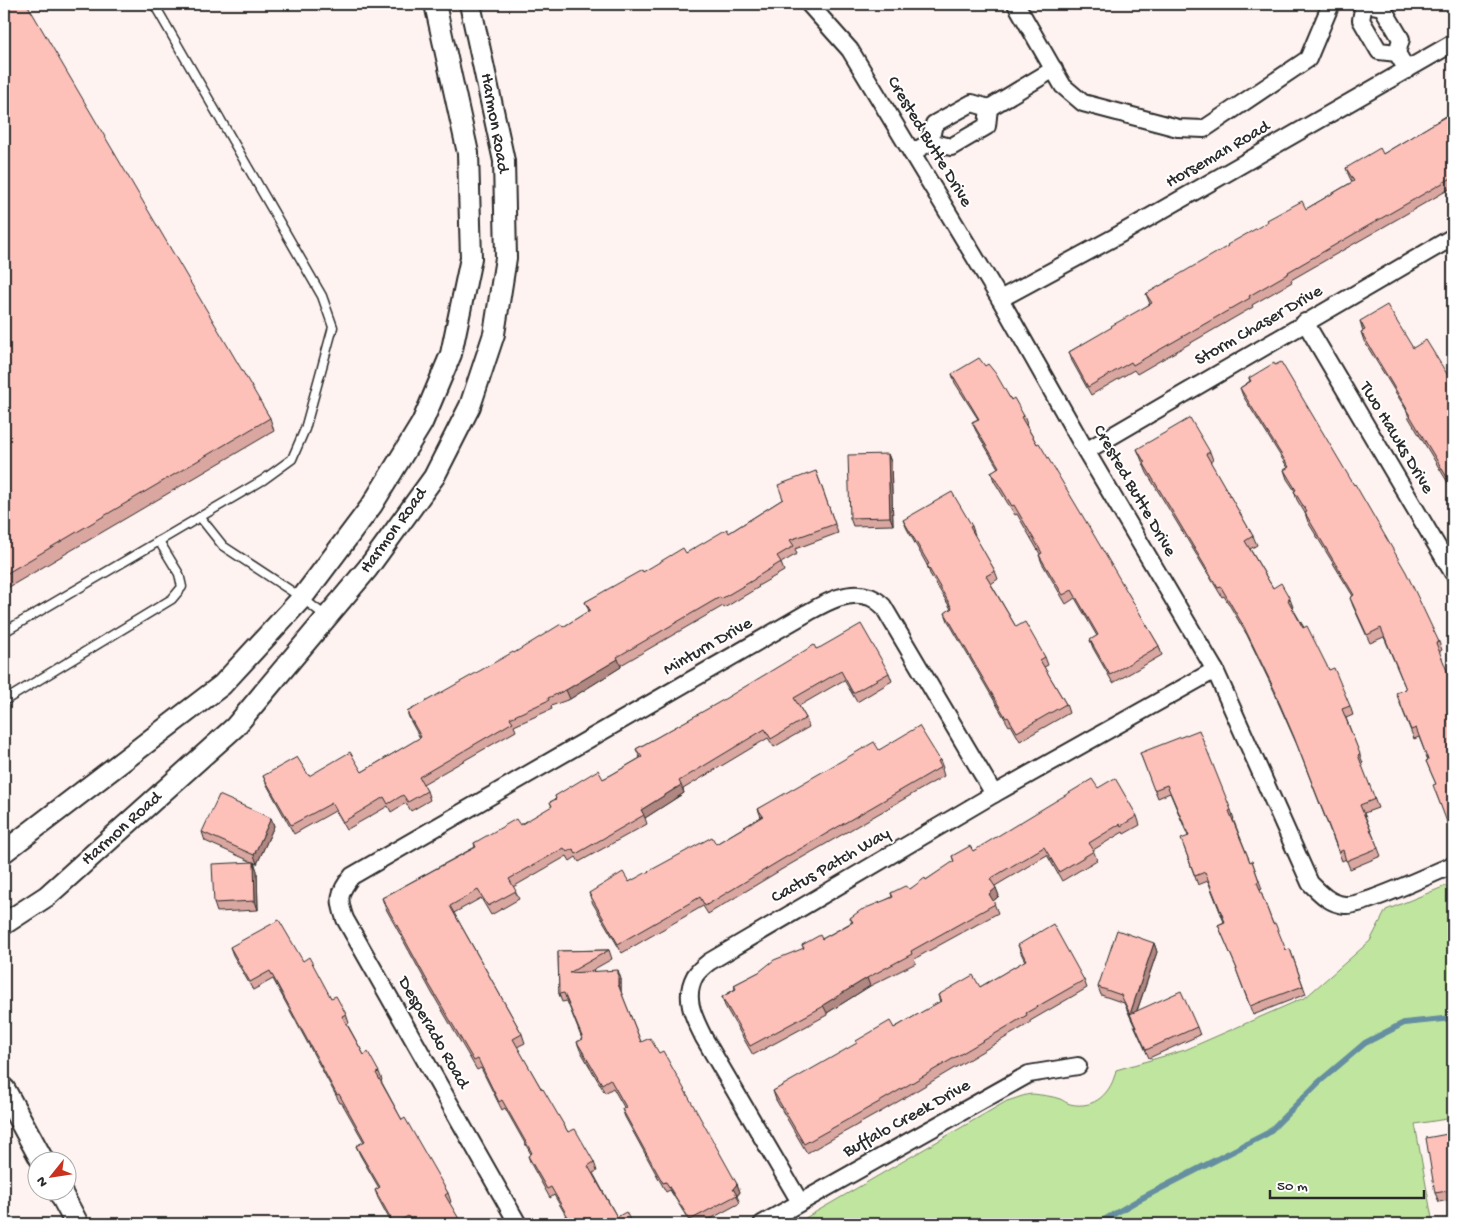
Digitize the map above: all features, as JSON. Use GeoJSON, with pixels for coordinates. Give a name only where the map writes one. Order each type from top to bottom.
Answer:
{"type":"FeatureCollection","features":[{"type":"Feature","properties":{"kind":"main road"},"geometry":{"type":"LineString","coordinates":[[4,1090],[37,1150]]}},
{"type":"Feature","properties":{"kind":"main road"},"geometry":{"type":"LineString","coordinates":[[64,1200],[77,1224]]}},
{"type":"Feature","properties":{"kind":"street","name":"Harmon Road"},"geometry":{"type":"LineString","coordinates":[[4,852],[222,685],[302,598],[372,505],[422,423],[451,354],[471,258],[468,153],[435,4]]}},
{"type":"Feature","properties":{"kind":"street","name":"Harmon Road"},"geometry":{"type":"LineString","coordinates":[[4,924],[47,896],[235,727],[368,568],[434,477],[470,406],[494,334],[506,258],[504,161],[470,4]]}},
{"type":"Feature","properties":{"kind":"street","name":"Crested Butte Drive"},"geometry":{"type":"LineString","coordinates":[[809,4],[850,50],[1000,299],[1086,451],[1216,670],[1310,883],[1326,898],[1346,905],[1364,901],[1453,865]]}},
{"type":"Feature","properties":{"kind":"street"},"geometry":{"type":"LineString","coordinates":[[1016,4],[1063,86],[1083,103],[1178,128],[1204,129],[1308,59],[1331,4]]}},
{"type":"Feature","properties":{"kind":"street"},"geometry":{"type":"LineString","coordinates":[[1397,53],[1379,51],[1361,20],[1365,4],[1382,7],[1401,39],[1397,53],[1407,70]]}},
{"type":"Feature","properties":{"kind":"street","name":"Horseman Road"},"geometry":{"type":"LineString","coordinates":[[1000,299],[1115,237],[1453,43]]}},
{"type":"Feature","properties":{"kind":"street"},"geometry":{"type":"LineString","coordinates":[[989,108],[1054,69]]}},
{"type":"Feature","properties":{"kind":"street"},"geometry":{"type":"LineString","coordinates":[[930,142],[934,124],[972,102],[989,108]]}},
{"type":"Feature","properties":{"kind":"street"},"geometry":{"type":"LineString","coordinates":[[912,153],[930,142],[951,147],[987,126],[989,108]]}},
{"type":"Feature","properties":{"kind":"street","name":"Storm Chaser Drive"},"geometry":{"type":"LineString","coordinates":[[1086,451],[1453,237]]}},
{"type":"Feature","properties":{"kind":"street","name":"Two Hawks Drive"},"geometry":{"type":"LineString","coordinates":[[1305,322],[1453,573]]}},
{"type":"Feature","properties":{"kind":"street","name":"Minturn Drive"},"geometry":{"type":"LineString","coordinates":[[367,867],[831,600],[852,595],[870,597],[884,606],[994,794]]}},
{"type":"Feature","properties":{"kind":"street","name":"Cactus Patch Way"},"geometry":{"type":"LineString","coordinates":[[800,1202],[704,1038],[693,1015],[688,996],[695,976],[709,962],[994,794],[1216,670]]}},
{"type":"Feature","properties":{"kind":"street","name":"Desperado Road"},"geometry":{"type":"LineString","coordinates":[[367,867],[352,876],[342,888],[339,902],[345,919],[518,1224]]}},
{"type":"Feature","properties":{"kind":"street","name":"Buffalo Creek Drive"},"geometry":{"type":"LineString","coordinates":[[762,1224],[1029,1074],[1078,1066]]}},
{"type":"Feature","properties":{"kind":"lane"},"geometry":{"type":"LineString","coordinates":[[4,632],[263,480],[292,459],[305,429],[333,327],[322,296],[154,4]]}},
{"type":"Feature","properties":{"kind":"lane"},"geometry":{"type":"LineString","coordinates":[[200,517],[223,546],[302,598],[328,618]]}},
{"type":"Feature","properties":{"kind":"lane"},"geometry":{"type":"LineString","coordinates":[[4,700],[172,599],[182,586],[179,574],[159,541]]}},
{"type":"Feature","properties":{"kind":"green space"},"geometry":{"type":"Polygon","coordinates":[[[1453,883],[1453,1118],[1415,1124],[1433,1224],[795,1224],[1007,1101],[1033,1094],[1061,1099],[1070,1104],[1079,1105],[1094,1102],[1101,1098],[1111,1085],[1116,1070],[1185,1050],[1306,997],[1370,941],[1386,910],[1453,883]]]}},
{"type":"Feature","properties":{"kind":"building"},"geometry":{"type":"Polygon","coordinates":[[[4,4],[27,4],[270,418],[4,575],[4,4]]]}},
{"type":"Feature","properties":{"kind":"building"},"geometry":{"type":"Polygon","coordinates":[[[1453,112],[1453,177],[1288,272],[1249,296],[1250,298],[1133,365],[1131,362],[1088,387],[1069,352],[1152,303],[1146,294],[1268,222],[1267,220],[1302,201],[1306,209],[1354,181],[1346,168],[1380,148],[1383,154],[1453,112]]]}},
{"type":"Feature","properties":{"kind":"building"},"geometry":{"type":"Polygon","coordinates":[[[1387,305],[1413,348],[1426,340],[1453,381],[1453,487],[1361,332],[1365,330],[1360,321],[1387,305]]]}},
{"type":"Feature","properties":{"kind":"building"},"geometry":{"type":"Polygon","coordinates":[[[979,358],[985,366],[988,364],[996,374],[1011,400],[1014,398],[1024,416],[1021,417],[1037,444],[1039,443],[1159,646],[1110,675],[1090,640],[1098,635],[1072,590],[1063,595],[1039,555],[1042,553],[1014,505],[1012,506],[991,472],[999,467],[972,422],[979,419],[952,374],[979,358]]]}},
{"type":"Feature","properties":{"kind":"building"},"geometry":{"type":"Polygon","coordinates":[[[1281,362],[1406,572],[1439,642],[1436,643],[1453,686],[1453,820],[1447,822],[1433,785],[1436,784],[1426,761],[1428,760],[1416,728],[1411,730],[1396,693],[1406,689],[1381,628],[1367,635],[1350,598],[1354,595],[1305,513],[1307,512],[1284,470],[1289,467],[1240,388],[1251,381],[1249,378],[1274,363],[1275,365],[1281,362]]]}},
{"type":"Feature","properties":{"kind":"building"},"geometry":{"type":"Polygon","coordinates":[[[1190,418],[1210,452],[1206,454],[1253,536],[1245,541],[1273,588],[1281,583],[1303,628],[1307,626],[1329,670],[1334,668],[1350,706],[1342,709],[1375,799],[1360,805],[1378,848],[1346,861],[1343,850],[1339,852],[1276,693],[1244,627],[1221,587],[1218,588],[1144,464],[1137,449],[1190,418]]]}},
{"type":"Feature","properties":{"kind":"building"},"geometry":{"type":"Polygon","coordinates":[[[888,454],[890,517],[850,518],[848,455],[888,454]]]}},
{"type":"Feature","properties":{"kind":"building"},"geometry":{"type":"Polygon","coordinates":[[[816,471],[835,524],[790,540],[794,546],[777,556],[781,562],[721,599],[720,597],[617,657],[618,659],[566,690],[548,698],[549,700],[510,718],[513,722],[419,777],[427,791],[408,802],[403,795],[388,804],[384,797],[343,822],[332,803],[291,825],[263,776],[297,757],[309,776],[350,752],[362,772],[421,737],[407,712],[514,653],[561,624],[563,627],[590,610],[585,602],[642,570],[643,572],[683,548],[686,553],[727,529],[729,533],[783,499],[778,485],[816,471]]]}},
{"type":"Feature","properties":{"kind":"building"},"geometry":{"type":"Polygon","coordinates":[[[952,492],[995,571],[986,576],[1016,627],[1025,622],[1045,657],[1040,660],[1066,704],[1017,732],[1008,717],[1006,718],[945,613],[952,608],[903,520],[952,492]]]}},
{"type":"Feature","properties":{"kind":"building"},"geometry":{"type":"Polygon","coordinates":[[[861,624],[889,673],[853,693],[841,671],[794,698],[806,718],[771,739],[765,729],[679,781],[681,785],[641,810],[644,815],[576,854],[573,849],[567,852],[564,848],[509,879],[516,891],[488,906],[478,890],[450,906],[522,1034],[513,1039],[542,1090],[568,1132],[575,1129],[594,1162],[588,1166],[617,1217],[626,1212],[632,1224],[572,1224],[551,1187],[547,1189],[528,1156],[532,1153],[502,1100],[499,1102],[478,1059],[474,1061],[382,898],[476,847],[474,843],[516,819],[520,825],[552,806],[550,802],[556,799],[555,796],[598,770],[603,779],[611,775],[642,757],[636,749],[718,703],[814,645],[816,649],[821,647],[861,624]]]}},
{"type":"Feature","properties":{"kind":"building"},"geometry":{"type":"Polygon","coordinates":[[[919,726],[940,760],[938,761],[941,767],[705,906],[700,897],[618,944],[589,893],[623,872],[629,882],[712,837],[716,844],[763,816],[758,809],[874,742],[879,750],[919,726]]]}},
{"type":"Feature","properties":{"kind":"building"},"geometry":{"type":"Polygon","coordinates":[[[1199,730],[1231,810],[1229,811],[1250,862],[1252,861],[1259,881],[1257,882],[1273,924],[1275,923],[1286,950],[1290,949],[1303,986],[1250,1006],[1237,969],[1218,925],[1225,922],[1205,872],[1195,876],[1181,839],[1189,836],[1167,785],[1154,790],[1140,753],[1199,730]]]}},
{"type":"Feature","properties":{"kind":"building"},"geometry":{"type":"Polygon","coordinates":[[[1115,778],[1137,816],[1089,843],[1094,851],[1059,872],[1044,847],[990,879],[996,888],[989,894],[995,904],[911,951],[912,954],[867,978],[824,1006],[750,1046],[722,997],[736,989],[734,985],[759,972],[774,960],[804,948],[802,945],[820,935],[822,939],[853,922],[850,918],[861,910],[893,897],[891,893],[905,886],[910,889],[925,878],[926,880],[954,861],[952,856],[970,846],[973,851],[1092,779],[1098,788],[1115,778]]]}},
{"type":"Feature","properties":{"kind":"building"},"geometry":{"type":"Polygon","coordinates":[[[219,795],[271,818],[254,855],[202,832],[219,795]]]}},
{"type":"Feature","properties":{"kind":"building"},"geometry":{"type":"Polygon","coordinates":[[[254,862],[255,901],[214,903],[212,864],[254,862]]]}},
{"type":"Feature","properties":{"kind":"building"},"geometry":{"type":"Polygon","coordinates":[[[279,920],[303,961],[309,957],[331,998],[336,996],[346,1014],[342,1016],[364,1055],[368,1052],[379,1072],[376,1073],[402,1120],[405,1118],[448,1193],[445,1195],[462,1224],[413,1224],[408,1216],[394,1224],[375,1190],[380,1187],[356,1146],[365,1141],[339,1094],[337,1095],[270,971],[250,982],[230,947],[279,920]]]}},
{"type":"Feature","properties":{"kind":"building"},"geometry":{"type":"Polygon","coordinates":[[[1053,924],[1084,980],[881,1101],[804,1144],[773,1091],[857,1043],[856,1041],[890,1021],[894,1028],[941,1001],[938,995],[973,975],[980,987],[1026,960],[1018,945],[1053,924]]]}},
{"type":"Feature","properties":{"kind":"building"},"geometry":{"type":"Polygon","coordinates":[[[1117,930],[1154,943],[1130,1014],[1121,995],[1098,987],[1117,930]]]}},
{"type":"Feature","properties":{"kind":"building"},"geometry":{"type":"Polygon","coordinates":[[[609,950],[569,973],[618,970],[618,984],[641,1042],[650,1038],[659,1053],[663,1051],[737,1184],[733,1189],[737,1195],[690,1220],[666,1182],[663,1183],[622,1109],[626,1107],[610,1079],[602,1084],[577,1042],[583,1039],[564,993],[559,994],[558,951],[609,950]]]}},
{"type":"Feature","properties":{"kind":"building"},"geometry":{"type":"Polygon","coordinates":[[[1181,991],[1197,1027],[1146,1050],[1130,1014],[1181,991]]]}},
{"type":"Feature","properties":{"kind":"building"},"geometry":{"type":"Polygon","coordinates":[[[1453,1133],[1453,1190],[1435,1193],[1426,1138],[1453,1133]]]}},
{"type":"Feature","properties":{"kind":"waterway"},"geometry":{"type":"LineString","coordinates":[[1097,1224],[1140,1199],[1268,1133],[1319,1082],[1365,1043],[1404,1023],[1453,1018]]}}]}
